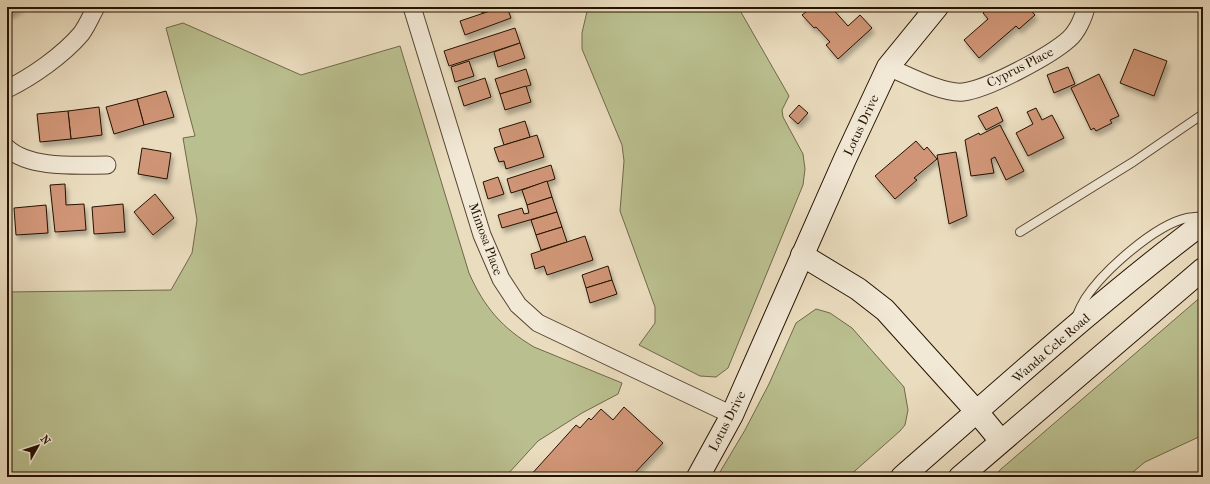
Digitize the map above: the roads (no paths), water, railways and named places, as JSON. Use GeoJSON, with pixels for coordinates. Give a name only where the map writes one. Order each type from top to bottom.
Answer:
{"type":"FeatureCollection","features":[{"type":"Feature","properties":{"kind":"street"},"geometry":{"type":"LineString","coordinates":[[7,89],[23,81],[57,57],[81,33],[96,7]]}},
{"type":"Feature","properties":{"kind":"street","name":"Mimosa Place"},"geometry":{"type":"LineString","coordinates":[[412,7],[482,235],[501,279],[518,305],[538,323],[732,415]]}},
{"type":"Feature","properties":{"kind":"street","name":"Lotus Drive"},"geometry":{"type":"LineString","coordinates":[[698,477],[732,415],[845,159],[888,67],[937,7]]}},
{"type":"Feature","properties":{"kind":"street","name":"Cyprus Place"},"geometry":{"type":"LineString","coordinates":[[888,67],[942,89],[962,92],[983,87],[1004,78],[1056,49],[1070,38],[1080,22],[1086,7]]}},
{"type":"Feature","properties":{"kind":"street"},"geometry":{"type":"LineString","coordinates":[[7,148],[28,160],[61,164],[108,165]]}},
{"type":"Feature","properties":{"kind":"street","name":"Wanda Cele Road"},"geometry":{"type":"LineString","coordinates":[[902,477],[1152,261],[1203,223]]}},
{"type":"Feature","properties":{"kind":"street"},"geometry":{"type":"LineString","coordinates":[[802,255],[858,288],[885,310],[977,412],[1001,442]]}},
{"type":"Feature","properties":{"kind":"street"},"geometry":{"type":"LineString","coordinates":[[960,477],[1203,269]]}},
{"type":"Feature","properties":{"kind":"lane"},"geometry":{"type":"LineString","coordinates":[[1020,232],[1133,162],[1203,114]]}},
{"type":"Feature","properties":{"kind":"lane"},"geometry":{"type":"LineString","coordinates":[[1068,332],[1085,299],[1101,279],[1129,252],[1153,234],[1172,224],[1187,218],[1203,216]]}}]}
